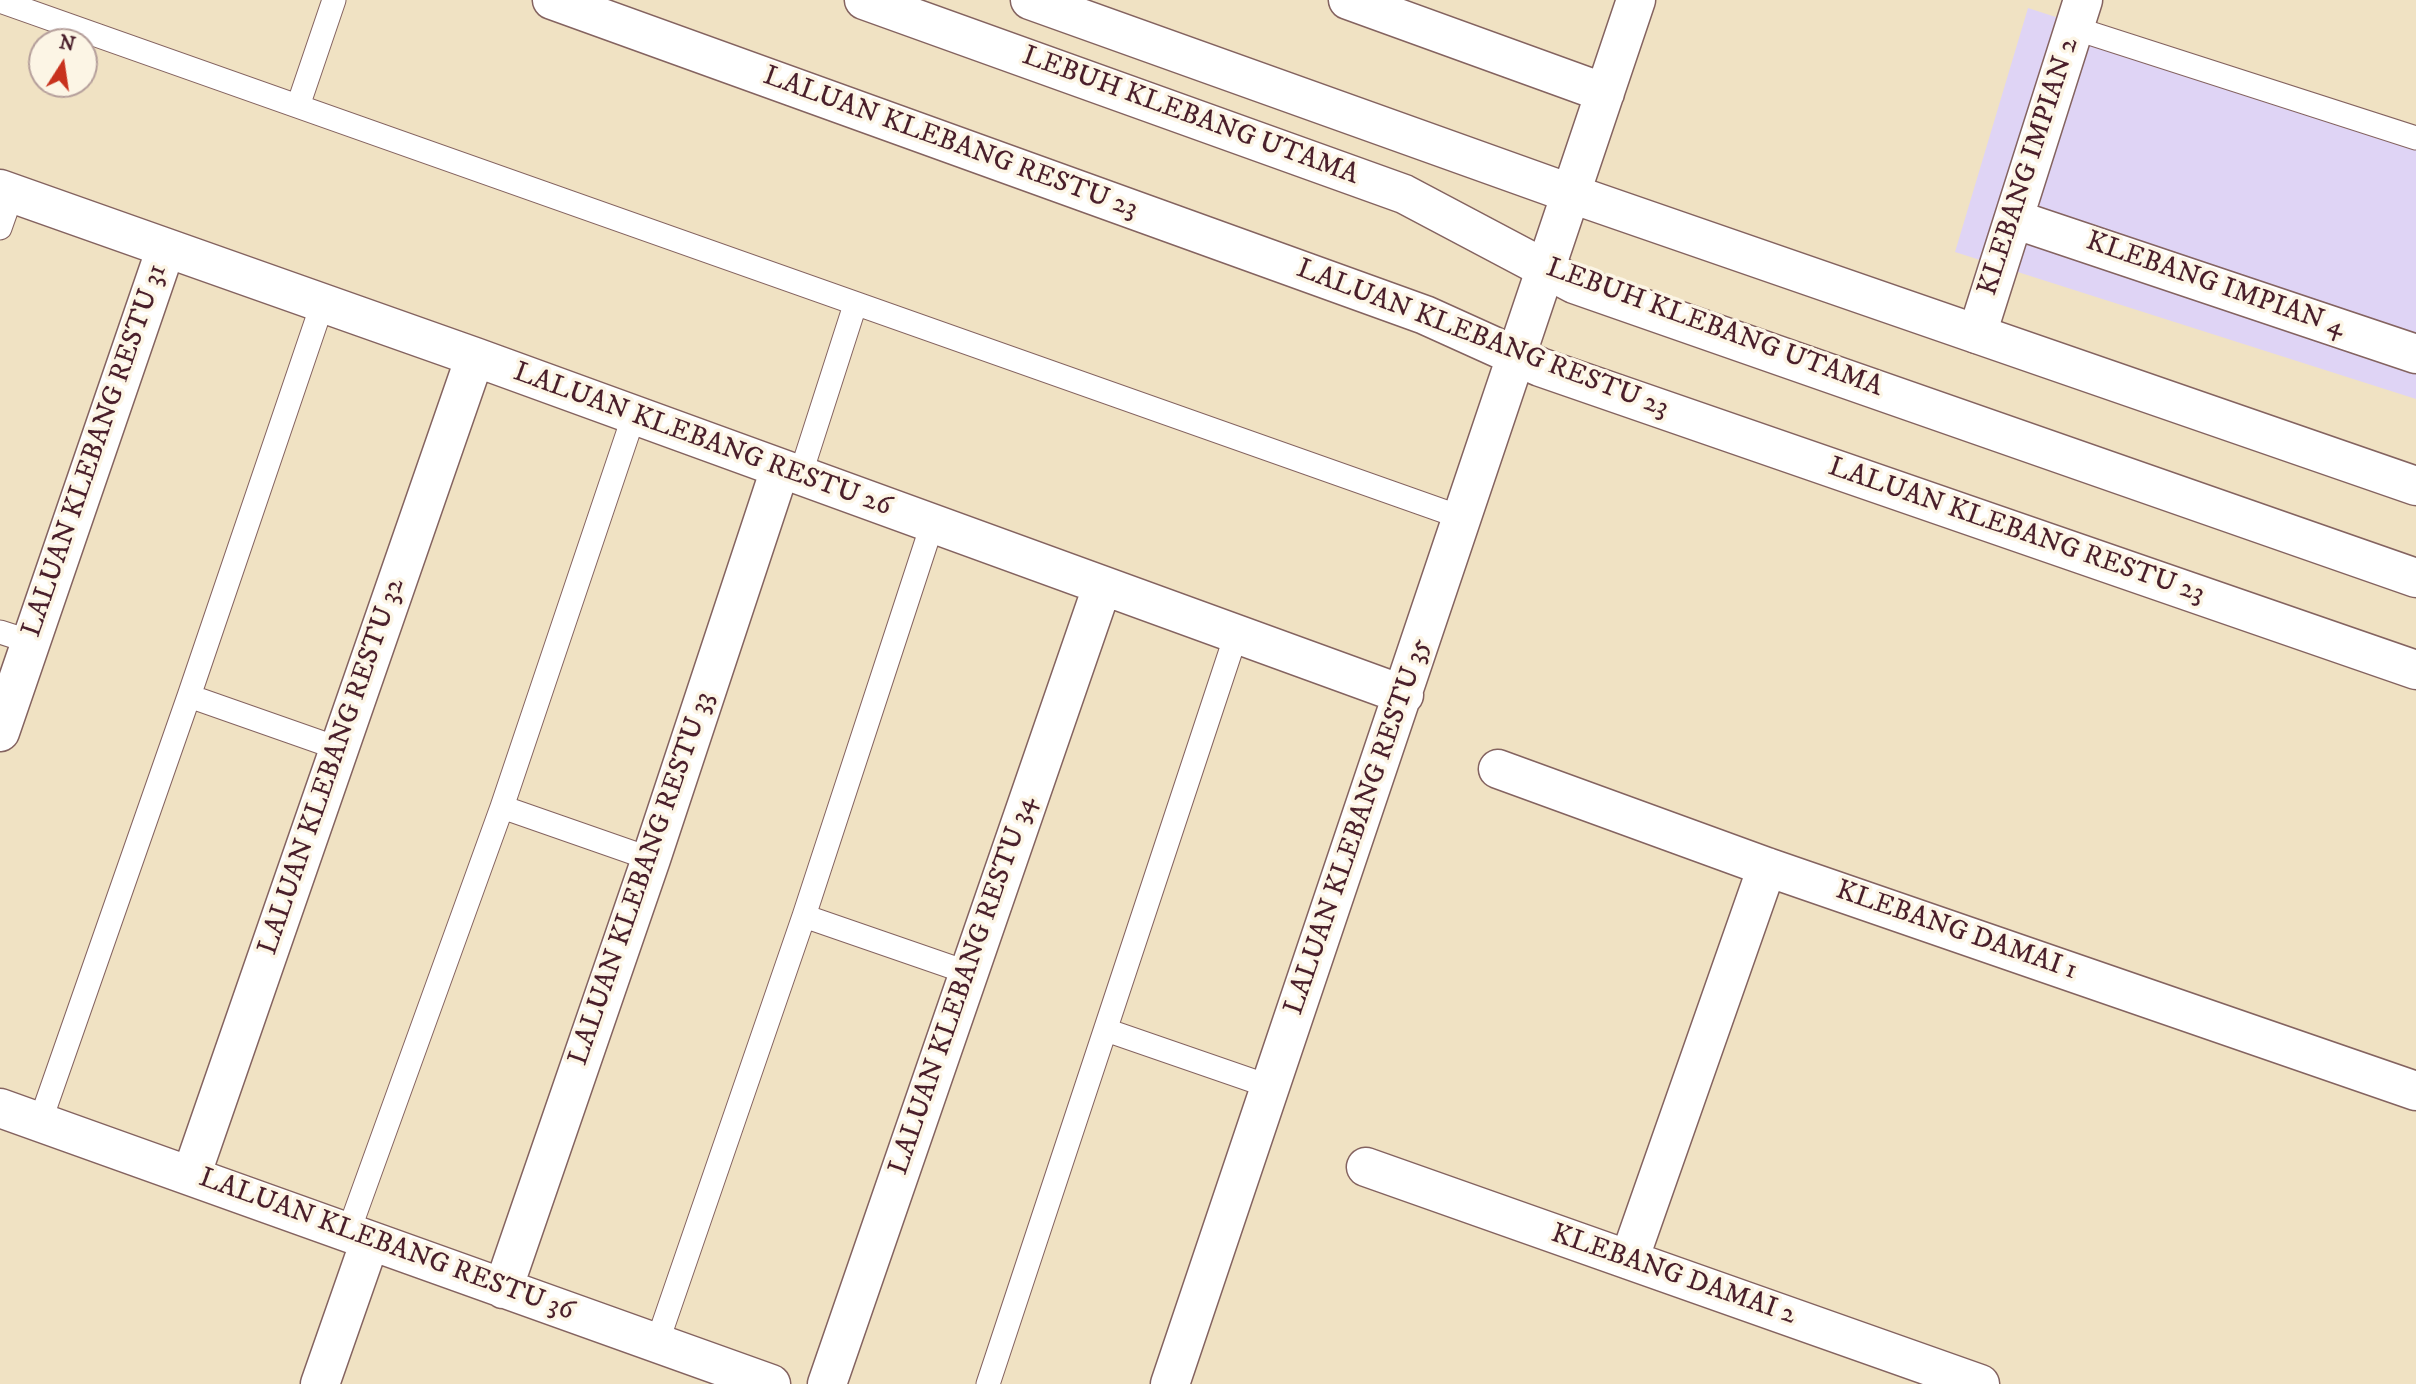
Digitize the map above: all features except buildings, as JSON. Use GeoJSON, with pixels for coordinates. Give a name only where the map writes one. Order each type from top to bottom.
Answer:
{"type":"FeatureCollection","features":[{"type":"Feature","properties":{"kind":"street","name":"LALUAN KLEBANG RESTU 23"},"geometry":{"type":"LineString","coordinates":[[552,0],[1425,315],[1540,367],[2416,670]]}},
{"type":"Feature","properties":{"kind":"street","name":"LEBUH KLEBANG UTAMA"},"geometry":{"type":"LineString","coordinates":[[864,0],[1404,194],[1574,284],[2416,578]]}},
{"type":"Feature","properties":{"kind":"street","name":"LEBUH KLEBANG UTAMA"},"geometry":{"type":"LineString","coordinates":[[1030,0],[1572,194],[2416,485]]}},
{"type":"Feature","properties":{"kind":"street"},"geometry":{"type":"LineString","coordinates":[[1348,0],[1605,93]]}},
{"type":"Feature","properties":{"kind":"street","name":"LALUAN KLEBANG RESTU 35"},"geometry":{"type":"LineString","coordinates":[[1170,1384],[1636,0]]}},
{"type":"Feature","properties":{"kind":"street","name":"KLEBANG IMPIAN 2"},"geometry":{"type":"LineString","coordinates":[[1977,334],[2079,14]]}},
{"type":"Feature","properties":{"kind":"street","name":"LALUAN KLEBANG RESTU 26"},"geometry":{"type":"LineString","coordinates":[[4,204],[166,248],[323,302],[1404,695]]}},
{"type":"Feature","properties":{"kind":"street","name":"KLEBANG IMPIAN 4"},"geometry":{"type":"LineString","coordinates":[[2014,219],[2416,354]]}},
{"type":"Feature","properties":{"kind":"street","name":"LALUAN KLEBANG RESTU 31"},"geometry":{"type":"LineString","coordinates":[[0,733],[15,637],[166,248]]}},
{"type":"Feature","properties":{"kind":"street","name":"LALUAN KLEBANG RESTU 32"},"geometry":{"type":"LineString","coordinates":[[191,1176],[475,357]]}},
{"type":"Feature","properties":{"kind":"street","name":"LALUAN KLEBANG RESTU 33"},"geometry":{"type":"LineString","coordinates":[[503,1289],[651,859],[790,472]]}},
{"type":"Feature","properties":{"kind":"street","name":"LALUAN KLEBANG RESTU 34"},"geometry":{"type":"LineString","coordinates":[[827,1384],[1102,587]]}},
{"type":"Feature","properties":{"kind":"street","name":"KLEBANG DAMAI 1"},"geometry":{"type":"LineString","coordinates":[[1498,769],[1767,867],[2416,1091]]}},
{"type":"Feature","properties":{"kind":"street"},"geometry":{"type":"LineString","coordinates":[[1629,1260],[1767,867]]}},
{"type":"Feature","properties":{"kind":"street","name":"LALUAN KLEBANG RESTU 36"},"geometry":{"type":"LineString","coordinates":[[0,1108],[657,1343],[751,1381]]}},
{"type":"Feature","properties":{"kind":"street","name":"KLEBANG DAMAI 2"},"geometry":{"type":"LineString","coordinates":[[1366,1167],[1980,1384]]}},
{"type":"Feature","properties":{"kind":"street"},"geometry":{"type":"LineString","coordinates":[[320,1384],[359,1237]]}},
{"type":"Feature","properties":{"kind":"lane"},"geometry":{"type":"LineString","coordinates":[[298,106],[334,0]]}},
{"type":"Feature","properties":{"kind":"lane"},"geometry":{"type":"LineString","coordinates":[[0,1],[1463,518]]}},
{"type":"Feature","properties":{"kind":"lane"},"geometry":{"type":"LineString","coordinates":[[2079,14],[2416,138]]}},
{"type":"Feature","properties":{"kind":"lane"},"geometry":{"type":"LineString","coordinates":[[40,1122],[323,302]]}},
{"type":"Feature","properties":{"kind":"lane"},"geometry":{"type":"LineString","coordinates":[[790,472],[855,305]]}},
{"type":"Feature","properties":{"kind":"lane"},"geometry":{"type":"LineString","coordinates":[[359,1237],[634,415]]}},
{"type":"Feature","properties":{"kind":"lane"},"geometry":{"type":"LineString","coordinates":[[657,1343],[804,916],[932,525]]}},
{"type":"Feature","properties":{"kind":"lane"},"geometry":{"type":"LineString","coordinates":[[988,1384],[1236,635]]}},
{"type":"Feature","properties":{"kind":"lane"},"geometry":{"type":"LineString","coordinates":[[189,696],[340,749]]}},
{"type":"Feature","properties":{"kind":"lane"},"geometry":{"type":"LineString","coordinates":[[502,807],[651,859]]}},
{"type":"Feature","properties":{"kind":"lane"},"geometry":{"type":"LineString","coordinates":[[804,916],[969,973]]}},
{"type":"Feature","properties":{"kind":"lane"},"geometry":{"type":"LineString","coordinates":[[1106,1030],[1271,1087]]}},
{"type":"Feature","properties":{"kind":"shaded area"},"geometry":{"type":"Polygon","coordinates":[[[2028,8],[2416,134],[2416,399],[1955,252],[2028,8]]]}}]}
